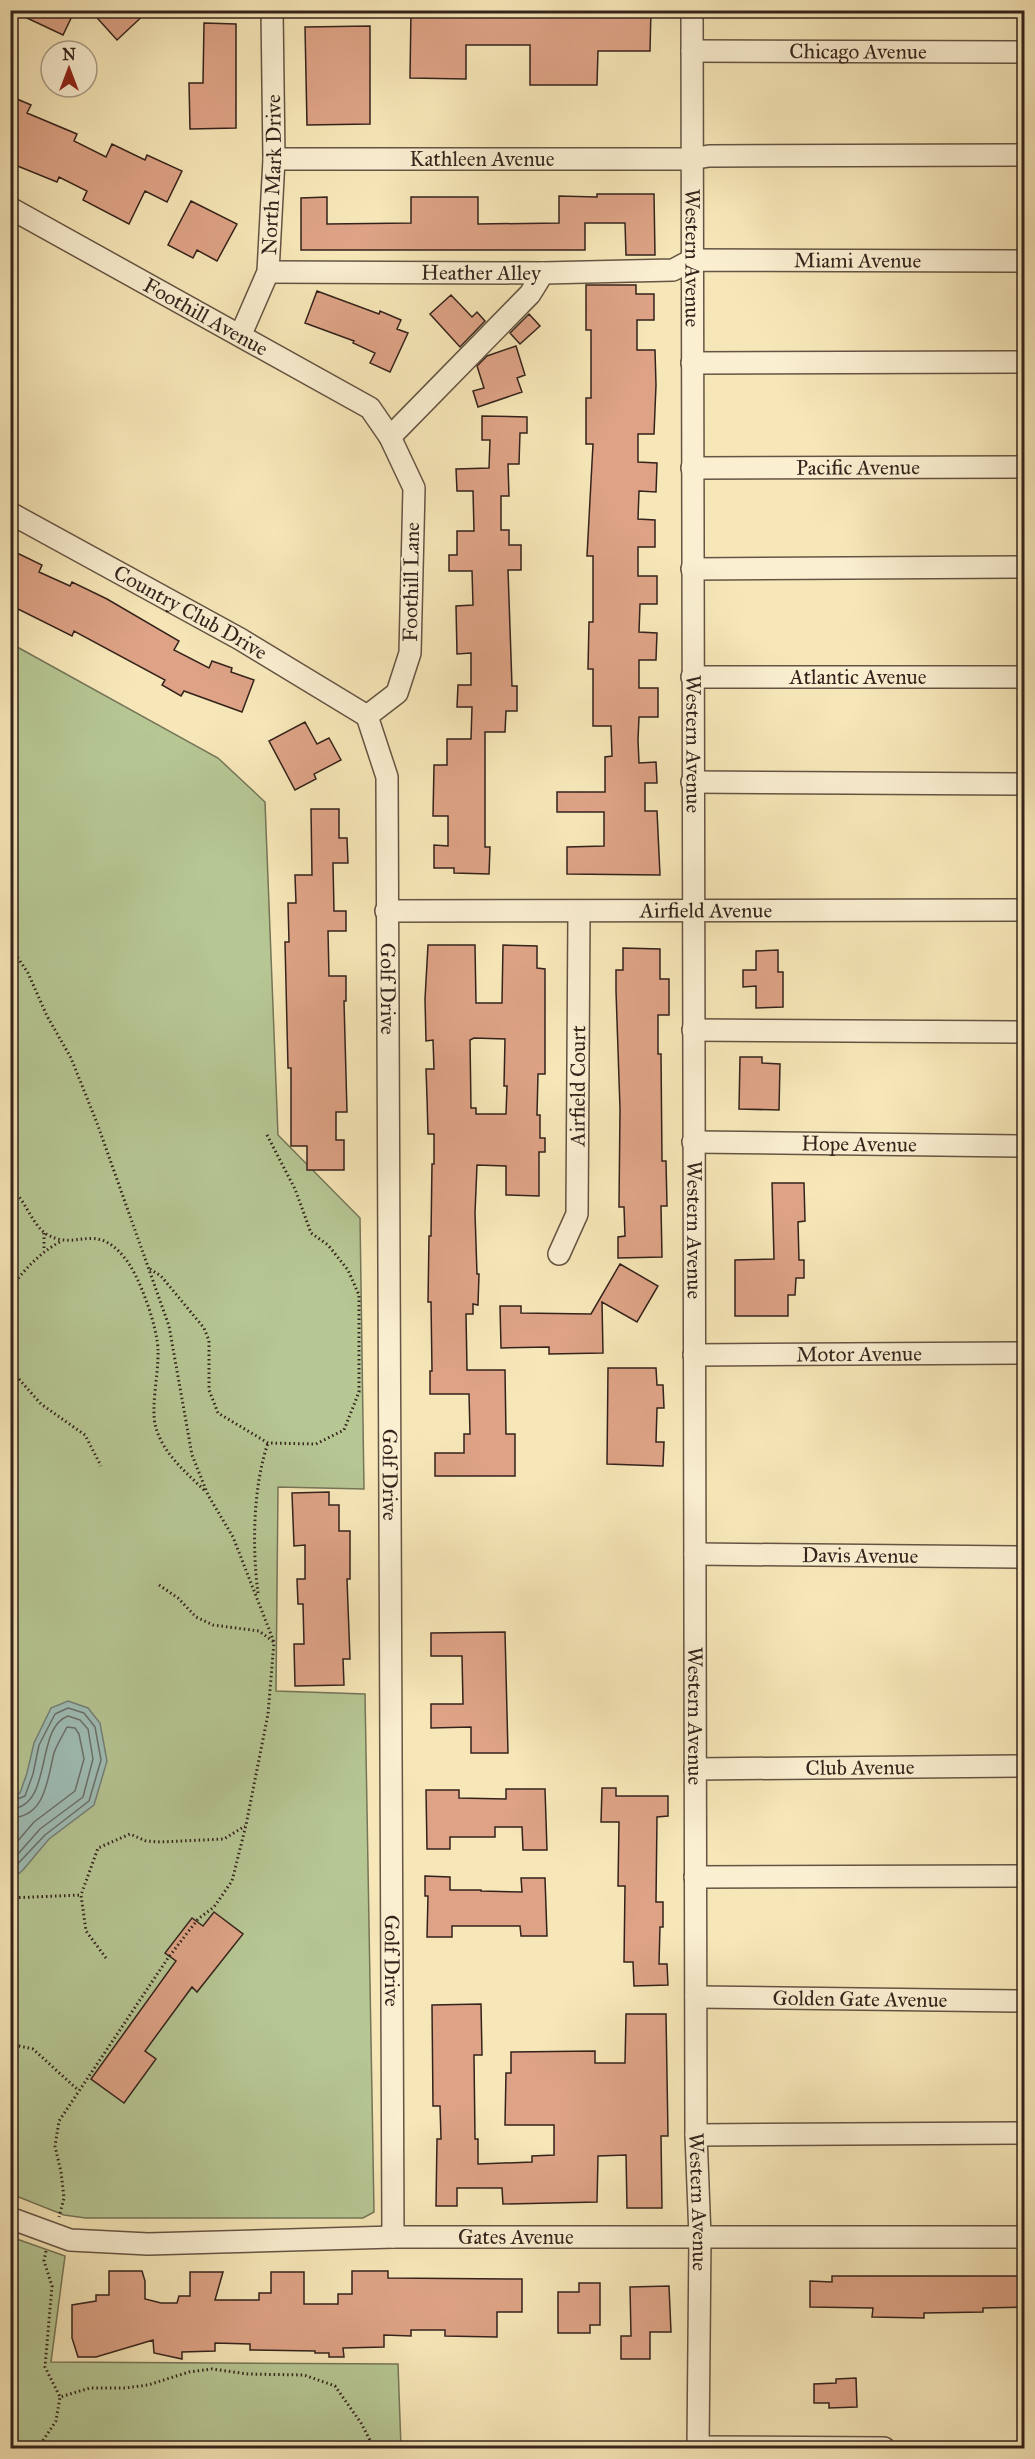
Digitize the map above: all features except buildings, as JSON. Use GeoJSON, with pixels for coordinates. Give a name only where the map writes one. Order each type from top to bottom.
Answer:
{"type":"FeatureCollection","features":[{"type":"Feature","properties":{"kind":"street","name":"North Mark Drive"},"geometry":{"type":"LineString","coordinates":[[241,334],[268,272],[274,159],[272,10]]}},
{"type":"Feature","properties":{"kind":"street","name":"Western Avenue"},"geometry":{"type":"LineString","coordinates":[[692,10],[695,1877],[696,2135],[700,2237],[698,2447]]}},
{"type":"Feature","properties":{"kind":"street","name":"Chicago Avenue"},"geometry":{"type":"LineString","coordinates":[[692,51],[1024,52]]}},
{"type":"Feature","properties":{"kind":"street","name":"Kathleen Avenue"},"geometry":{"type":"LineString","coordinates":[[274,159],[691,159],[709,156],[1024,154]]}},
{"type":"Feature","properties":{"kind":"street","name":"Foothill Avenue"},"geometry":{"type":"LineString","coordinates":[[10,208],[241,334],[370,408],[390,436]]}},
{"type":"Feature","properties":{"kind":"street","name":"Heather Alley"},"geometry":{"type":"LineString","coordinates":[[268,272],[543,273],[673,270],[692,260]]}},
{"type":"Feature","properties":{"kind":"street","name":"Miami Avenue"},"geometry":{"type":"LineString","coordinates":[[692,260],[1024,261]]}},
{"type":"Feature","properties":{"kind":"street"},"geometry":{"type":"LineString","coordinates":[[390,436],[530,294],[543,273]]}},
{"type":"Feature","properties":{"kind":"street"},"geometry":{"type":"LineString","coordinates":[[692,363],[1024,362]]}},
{"type":"Feature","properties":{"kind":"street","name":"Foothill Lane"},"geometry":{"type":"LineString","coordinates":[[368,716],[397,693],[410,653],[414,488],[390,436]]}},
{"type":"Feature","properties":{"kind":"street","name":"Pacific Avenue"},"geometry":{"type":"LineString","coordinates":[[692,468],[1024,467]]}},
{"type":"Feature","properties":{"kind":"street","name":"Country Club Drive"},"geometry":{"type":"LineString","coordinates":[[10,513],[240,639],[368,716]]}},
{"type":"Feature","properties":{"kind":"street"},"geometry":{"type":"LineString","coordinates":[[692,569],[1024,567]]}},
{"type":"Feature","properties":{"kind":"street","name":"Atlantic Avenue"},"geometry":{"type":"LineString","coordinates":[[692,677],[1024,677]]}},
{"type":"Feature","properties":{"kind":"street","name":"Golf Drive"},"geometry":{"type":"LineString","coordinates":[[368,716],[387,777],[393,2237]]}},
{"type":"Feature","properties":{"kind":"street"},"geometry":{"type":"LineString","coordinates":[[692,782],[1024,784]]}},
{"type":"Feature","properties":{"kind":"street","name":"Airfield Avenue"},"geometry":{"type":"LineString","coordinates":[[386,911],[1024,910]]}},
{"type":"Feature","properties":{"kind":"street","name":"Airfield Court"},"geometry":{"type":"LineString","coordinates":[[559,1254],[577,1214],[579,912]]}},
{"type":"Feature","properties":{"kind":"street"},"geometry":{"type":"LineString","coordinates":[[693,1030],[1024,1032]]}},
{"type":"Feature","properties":{"kind":"street","name":"Hope Avenue"},"geometry":{"type":"LineString","coordinates":[[693,1142],[1024,1146]]}},
{"type":"Feature","properties":{"kind":"street","name":"Motor Avenue"},"geometry":{"type":"LineString","coordinates":[[694,1355],[1024,1353]]}},
{"type":"Feature","properties":{"kind":"street","name":"Davis Avenue"},"geometry":{"type":"LineString","coordinates":[[695,1554],[1024,1557]]}},
{"type":"Feature","properties":{"kind":"street","name":"Club Avenue"},"geometry":{"type":"LineString","coordinates":[[695,1769],[1024,1766]]}},
{"type":"Feature","properties":{"kind":"street"},"geometry":{"type":"LineString","coordinates":[[695,1877],[1024,1876]]}},
{"type":"Feature","properties":{"kind":"street","name":"Golden Gate Avenue"},"geometry":{"type":"LineString","coordinates":[[696,1997],[1024,2001]]}},
{"type":"Feature","properties":{"kind":"street"},"geometry":{"type":"LineString","coordinates":[[696,2135],[1024,2133]]}},
{"type":"Feature","properties":{"kind":"street","name":"Gates Avenue"},"geometry":{"type":"LineString","coordinates":[[10,2218],[70,2240],[148,2244],[393,2237],[1024,2237]]}},
{"type":"Feature","properties":{"kind":"street"},"geometry":{"type":"LineString","coordinates":[[698,2447],[884,2448]]}},
{"type":"Feature","properties":{"kind":"path"},"geometry":{"type":"LineString","coordinates":[[10,946],[28,973],[47,1016],[71,1058],[97,1123],[169,1326],[186,1408],[192,1455],[208,1495],[233,1537],[274,1642],[268,1714],[246,1825],[232,1881],[214,1907],[198,1920],[168,1958],[59,2121],[55,2146],[64,2198],[44,2261],[52,2286],[45,2367],[60,2397],[56,2421],[38,2448]]}},
{"type":"Feature","properties":{"kind":"path"},"geometry":{"type":"LineString","coordinates":[[148,1268],[161,1276],[204,1328],[209,1341],[208,1390],[218,1413],[268,1443],[316,1444],[344,1430],[359,1392],[359,1295],[348,1270],[328,1245],[311,1233],[295,1189],[266,1133]]}},
{"type":"Feature","properties":{"kind":"path"},"geometry":{"type":"LineString","coordinates":[[10,1188],[19,1194],[44,1233],[44,1251]]}},
{"type":"Feature","properties":{"kind":"path"},"geometry":{"type":"LineString","coordinates":[[44,1233],[62,1240]]}},
{"type":"Feature","properties":{"kind":"path"},"geometry":{"type":"LineString","coordinates":[[10,1289],[19,1276],[44,1251],[62,1240],[88,1237],[113,1244],[127,1260],[152,1316],[158,1349],[155,1427],[167,1453],[208,1495]]}},
{"type":"Feature","properties":{"kind":"path"},"geometry":{"type":"LineString","coordinates":[[10,1369],[41,1404],[85,1435],[101,1466]]}},
{"type":"Feature","properties":{"kind":"path"},"geometry":{"type":"LineString","coordinates":[[258,1598],[255,1550],[257,1512],[262,1461],[268,1443]]}},
{"type":"Feature","properties":{"kind":"path"},"geometry":{"type":"LineString","coordinates":[[159,1585],[178,1598],[196,1617],[213,1625],[259,1631],[274,1642]]}},
{"type":"Feature","properties":{"kind":"path"},"geometry":{"type":"LineString","coordinates":[[259,1631],[268,1624]]}},
{"type":"Feature","properties":{"kind":"path"},"geometry":{"type":"LineString","coordinates":[[106,1958],[86,1931],[81,1895],[99,1848],[130,1834],[146,1841],[160,1842],[224,1839],[246,1825]]}},
{"type":"Feature","properties":{"kind":"path"},"geometry":{"type":"LineString","coordinates":[[10,1898],[81,1895]]}},
{"type":"Feature","properties":{"kind":"path"},"geometry":{"type":"LineString","coordinates":[[10,2044],[33,2049],[78,2090]]}},
{"type":"Feature","properties":{"kind":"path"},"geometry":{"type":"LineString","coordinates":[[60,2397],[90,2388],[125,2388],[148,2385],[189,2372],[212,2369],[248,2374],[304,2375],[335,2386],[361,2423],[374,2448]]}},
{"type":"Feature","properties":{"kind":"green space"},"geometry":{"type":"Polygon","coordinates":[[[10,643],[218,758],[265,802],[278,1135],[360,1218],[364,1489],[278,1487],[276,1691],[365,1694],[374,2212],[363,2218],[86,2218],[64,2215],[11,2194],[10,643]]]}},
{"type":"Feature","properties":{"kind":"green space"},"geometry":{"type":"Polygon","coordinates":[[[11,2237],[65,2256],[51,2362],[398,2364],[401,2448],[11,2448],[11,2237]]]}},
{"type":"Feature","properties":{"kind":"water"},"geometry":{"type":"Polygon","coordinates":[[[68,1701],[88,1708],[100,1723],[107,1761],[94,1805],[49,1839],[23,1870],[11,1880],[11,1797],[20,1793],[34,1743],[51,1708],[68,1701]]]}}]}
